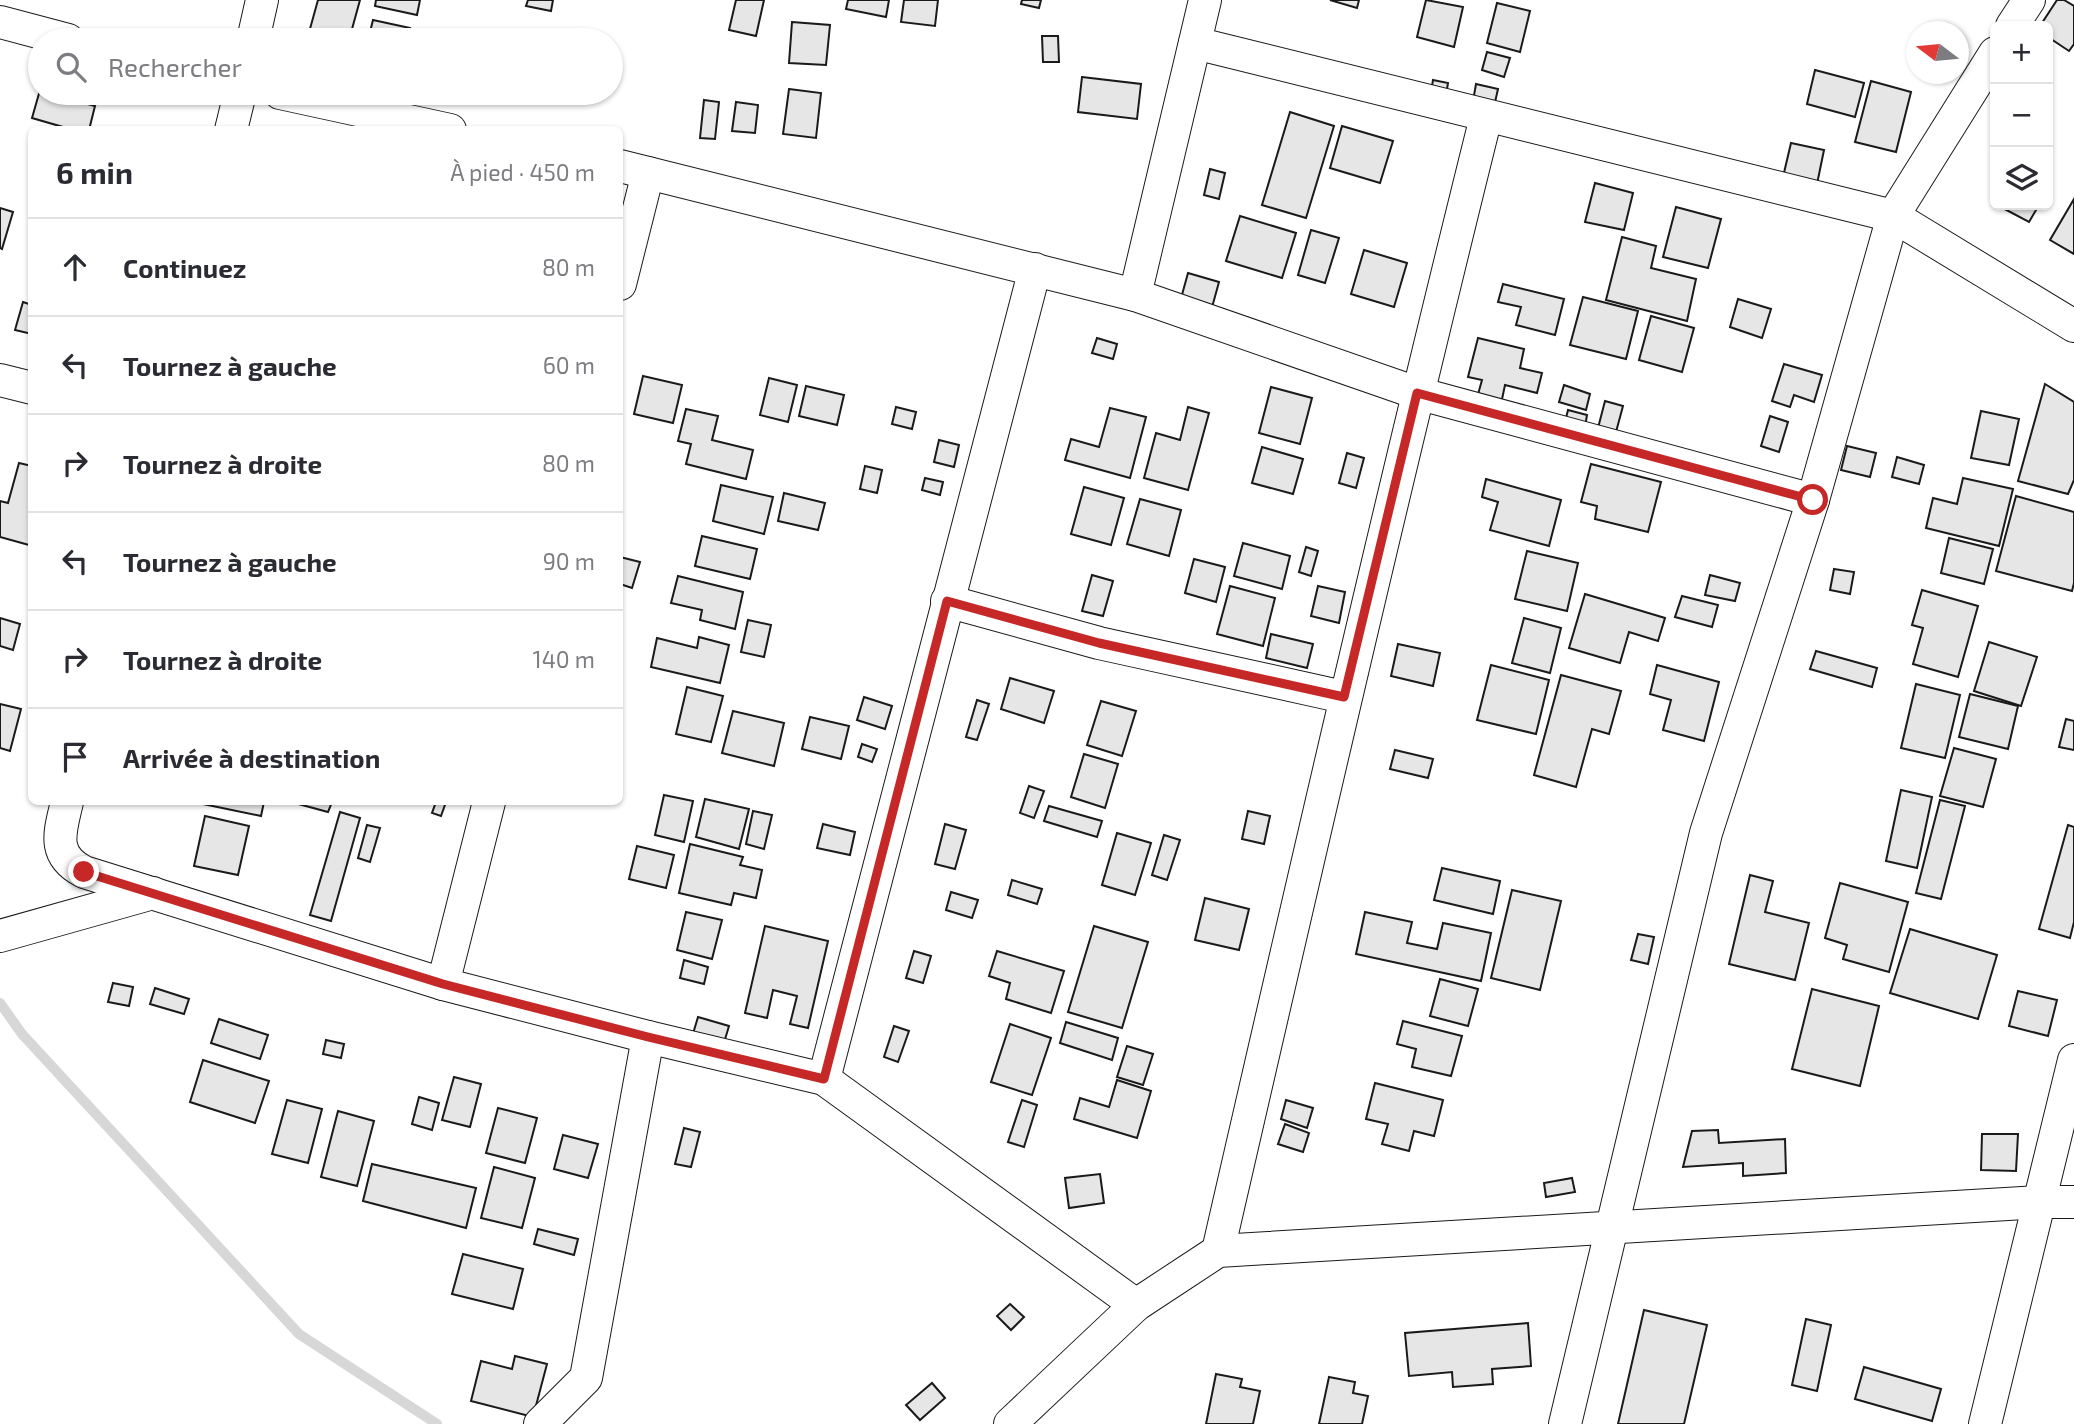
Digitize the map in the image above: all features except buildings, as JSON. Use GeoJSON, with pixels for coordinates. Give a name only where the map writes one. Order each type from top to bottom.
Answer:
{"type":"FeatureCollection","features":[{"type":"Feature","properties":{"kind":"street"},"geometry":{"type":"LineString","coordinates":[[256,28],[262,0]]}},
{"type":"Feature","properties":{"kind":"street"},"geometry":{"type":"LineString","coordinates":[[1135,295],[1205,0]]}},
{"type":"Feature","properties":{"kind":"street"},"geometry":{"type":"LineString","coordinates":[[2015,21],[2029,0]]}},
{"type":"Feature","properties":{"kind":"street"},"geometry":{"type":"LineString","coordinates":[[0,22],[28,29]]}},
{"type":"Feature","properties":{"kind":"street"},"geometry":{"type":"LineString","coordinates":[[1195,43],[1894,216],[2074,326]]}},
{"type":"Feature","properties":{"kind":"street"},"geometry":{"type":"LineString","coordinates":[[1565,1424],[1706,833],[1813,500],[1894,216],[1990,61]]}},
{"type":"Feature","properties":{"kind":"street"},"geometry":{"type":"LineString","coordinates":[[232,126],[237,105]]}},
{"type":"Feature","properties":{"kind":"street"},"geometry":{"type":"LineString","coordinates":[[335,105],[432,126]]}},
{"type":"Feature","properties":{"kind":"street"},"geometry":{"type":"LineString","coordinates":[[1218,1251],[1344,697],[1486,117]]}},
{"type":"Feature","properties":{"kind":"street"},"geometry":{"type":"LineString","coordinates":[[623,260],[634,170],[1135,295],[1417,393],[1813,500]]}},
{"type":"Feature","properties":{"kind":"street"},"geometry":{"type":"LineString","coordinates":[[824,1079],[1034,269]]}},
{"type":"Feature","properties":{"kind":"street"},"geometry":{"type":"LineString","coordinates":[[0,380],[28,387]]}},
{"type":"Feature","properties":{"kind":"street"},"geometry":{"type":"LineString","coordinates":[[947,601],[1099,643],[1344,697]]}},
{"type":"Feature","properties":{"kind":"street"},"geometry":{"type":"LineString","coordinates":[[66,805],[60,834],[62,851],[70,864],[84,872],[443,984],[824,1079],[1136,1305]]}},
{"type":"Feature","properties":{"kind":"street"},"geometry":{"type":"LineString","coordinates":[[443,984],[488,805]]}},
{"type":"Feature","properties":{"kind":"street"},"geometry":{"type":"LineString","coordinates":[[0,936],[152,893]]}},
{"type":"Feature","properties":{"kind":"street"},"geometry":{"type":"LineString","coordinates":[[540,1424],[586,1378],[648,1037]]}},
{"type":"Feature","properties":{"kind":"street"},"geometry":{"type":"LineString","coordinates":[[1985,1424],[2074,1060]]}},
{"type":"Feature","properties":{"kind":"street"},"geometry":{"type":"LineString","coordinates":[[1010,1424],[1136,1305],[1218,1251],[2074,1202]]}},
{"type":"Feature","properties":{"kind":"waterway"},"geometry":{"type":"LineString","coordinates":[[0,1003],[22,1034],[299,1334],[437,1424]]}},
{"type":"Feature","properties":{"kind":"route"},"geometry":{"type":"LineString","coordinates":[[84,872],[443,984],[824,1079],[947,601],[1099,643],[1344,697],[1417,393],[1813,500]]}}]}
